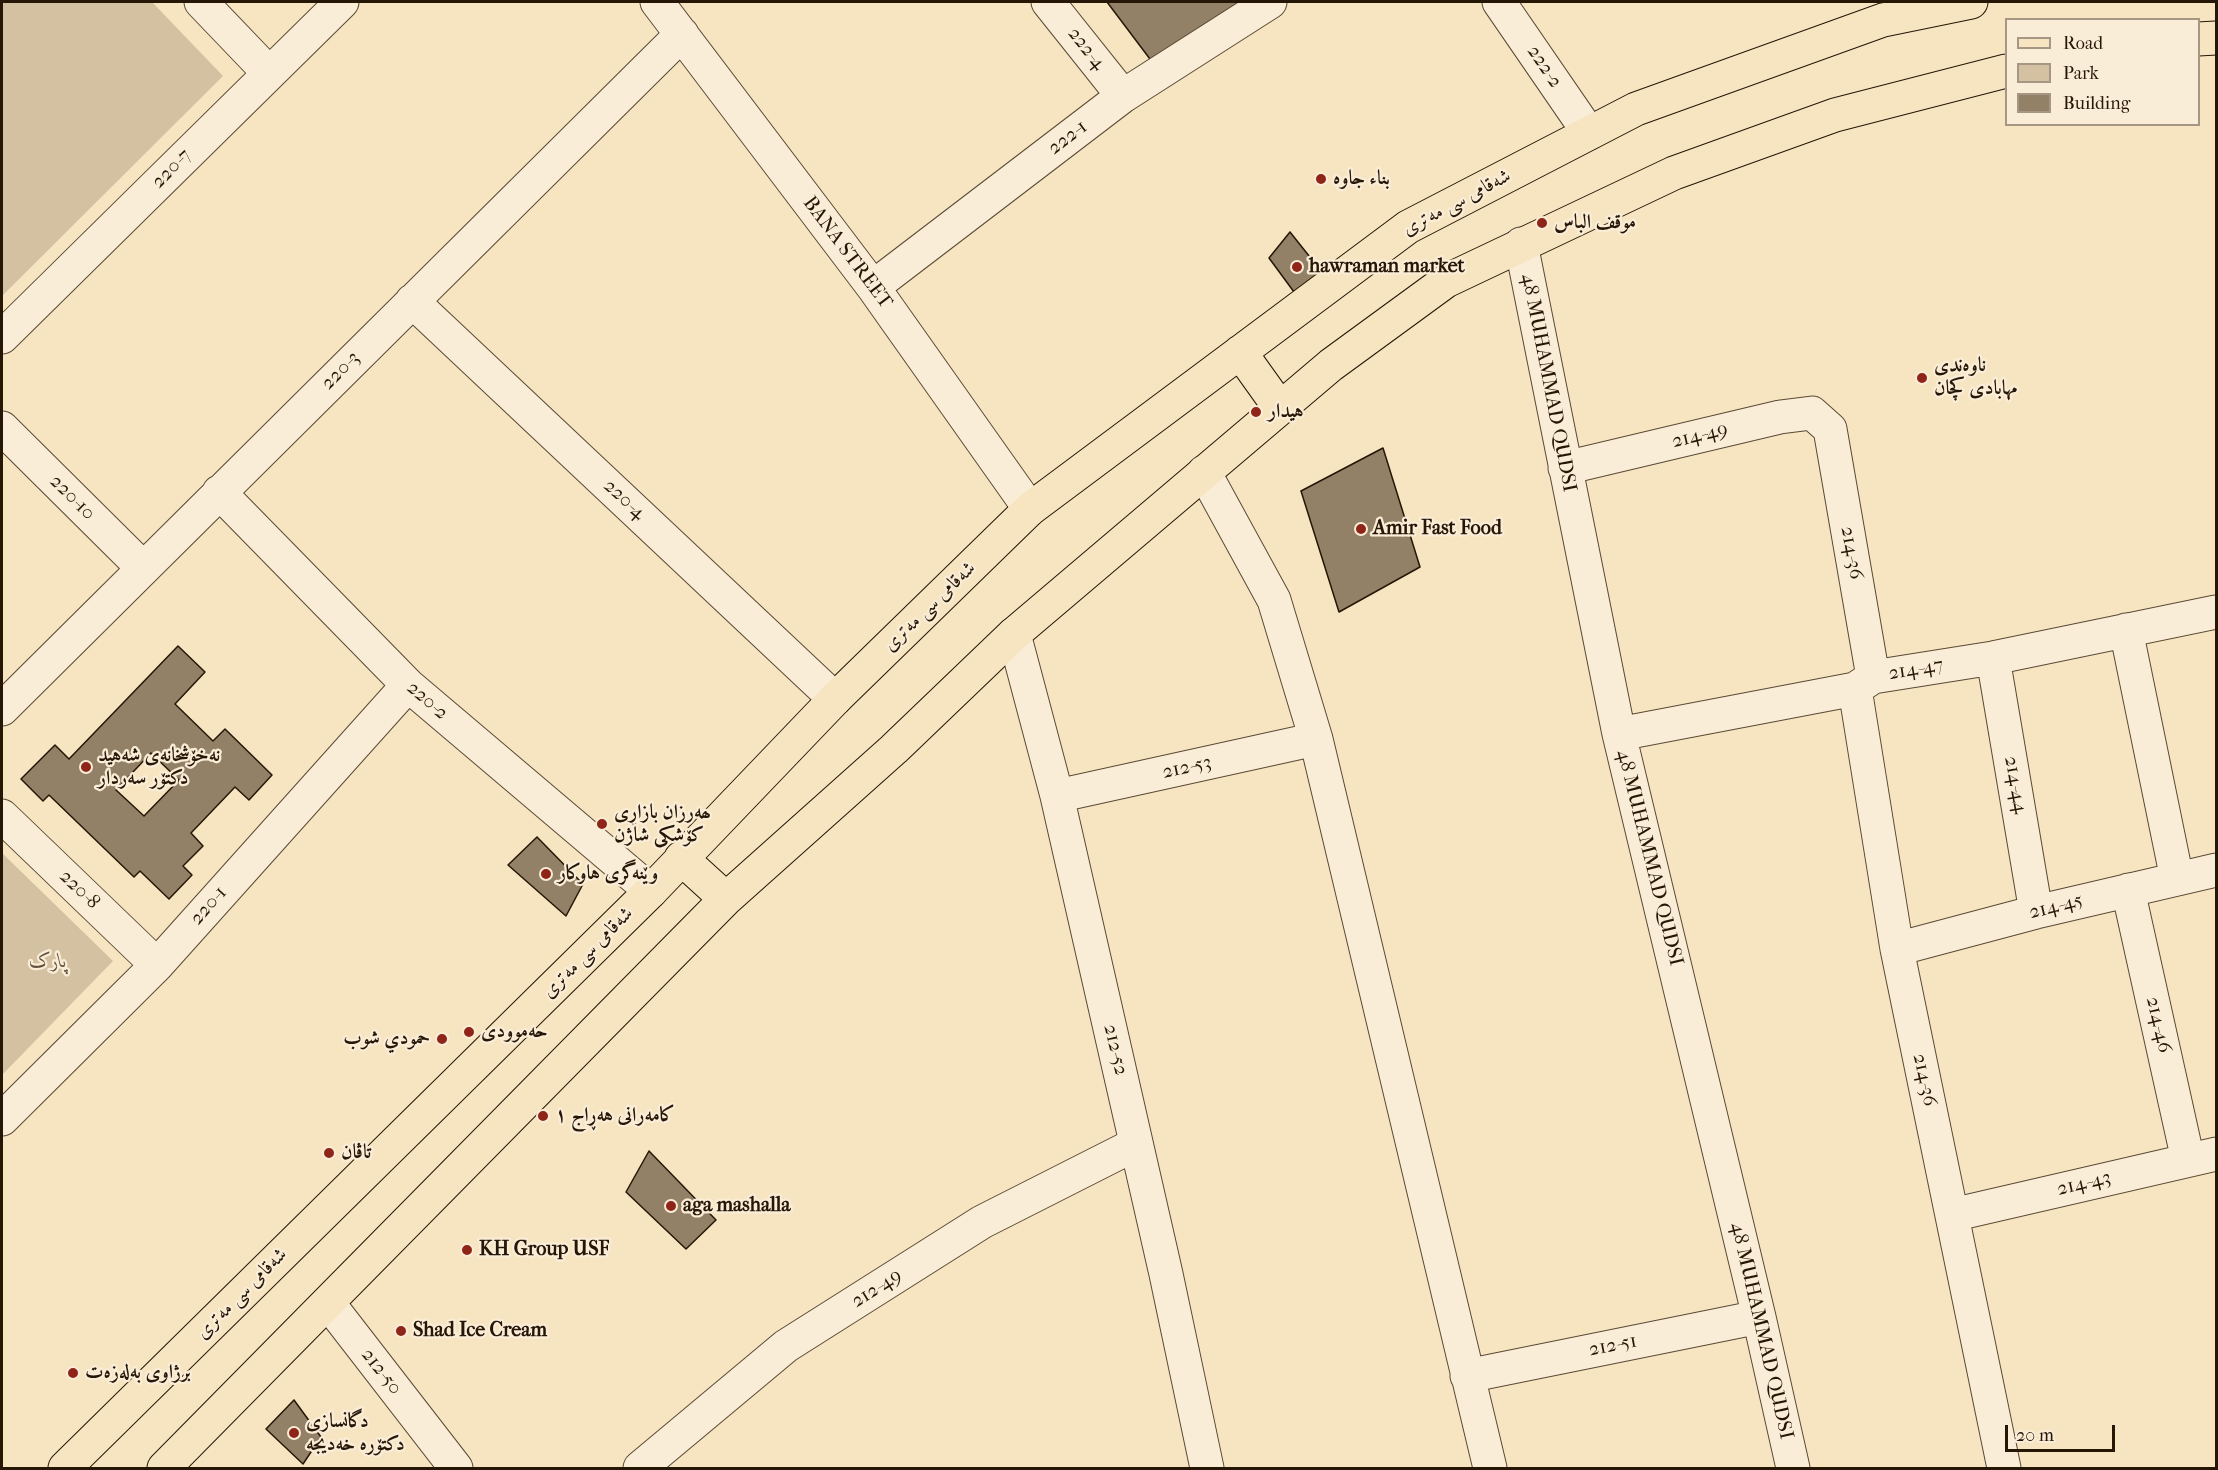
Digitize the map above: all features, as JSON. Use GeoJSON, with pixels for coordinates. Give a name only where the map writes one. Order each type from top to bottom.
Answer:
{"type":"FeatureCollection","features":[{"type":"Feature","properties":{"kind":"main road","name":"شەقامی سی مەتری"},"geometry":{"type":"LineString","coordinates":[[64,1468],[651,891],[835,699],[1030,509],[1408,227],[1636,109],[1883,20],[1971,2]]}},
{"type":"Feature","properties":{"kind":"main road"},"geometry":{"type":"LineString","coordinates":[[2200,39],[2217,38]]}},
{"type":"Feature","properties":{"kind":"main road"},"geometry":{"type":"LineString","coordinates":[[164,1468],[329,1304],[726,899],[894,750],[1014,634],[1331,365],[1446,281],[1674,173],[1835,115],[2005,72]]}},
{"type":"Feature","properties":{"kind":"main road"},"geometry":{"type":"LineString","coordinates":[[1240,352],[1280,408]]}},
{"type":"Feature","properties":{"kind":"main road"},"geometry":{"type":"LineString","coordinates":[[681,858],[726,899]]}},
{"type":"Feature","properties":{"kind":"street"},"geometry":{"type":"LineString","coordinates":[[201,2],[269,73]]}},
{"type":"Feature","properties":{"kind":"street","name":"220-7"},"geometry":{"type":"LineString","coordinates":[[2,337],[342,2]]}},
{"type":"Feature","properties":{"kind":"street","name":"BANA STREET"},"geometry":{"type":"LineString","coordinates":[[657,2],[873,287],[1030,509]]}},
{"type":"Feature","properties":{"kind":"street","name":"222-4"},"geometry":{"type":"LineString","coordinates":[[1048,2],[1124,96]]}},
{"type":"Feature","properties":{"kind":"street","name":"222-1"},"geometry":{"type":"LineString","coordinates":[[873,287],[1124,96],[1270,2]]}},
{"type":"Feature","properties":{"kind":"street","name":"222-2"},"geometry":{"type":"LineString","coordinates":[[1499,2],[1589,133]]}},
{"type":"Feature","properties":{"kind":"street","name":"220-3"},"geometry":{"type":"LineString","coordinates":[[2,709],[682,34]]}},
{"type":"Feature","properties":{"kind":"street","name":"48 MUHAMMAD QUDSI"},"geometry":{"type":"LineString","coordinates":[[1521,244],[1619,734],[1793,1468]]}},
{"type":"Feature","properties":{"kind":"street","name":"220-4"},"geometry":{"type":"LineString","coordinates":[[412,301],[835,699]]}},
{"type":"Feature","properties":{"kind":"street","name":"214-49"},"geometry":{"type":"LineString","coordinates":[[1565,468],[1780,417],[1812,413],[1830,429]]}},
{"type":"Feature","properties":{"kind":"street","name":"220-10"},"geometry":{"type":"LineString","coordinates":[[2,428],[143,568]]}},
{"type":"Feature","properties":{"kind":"street","name":"214-36"},"geometry":{"type":"LineString","coordinates":[[1830,429],[1897,950],[2004,1468]]}},
{"type":"Feature","properties":{"kind":"street"},"geometry":{"type":"LineString","coordinates":[[1204,472],[1274,600],[1316,739],[1490,1468]]}},
{"type":"Feature","properties":{"kind":"street","name":"220-2"},"geometry":{"type":"LineString","coordinates":[[219,492],[408,685],[651,891]]}},
{"type":"Feature","properties":{"kind":"street","name":"214-47"},"geometry":{"type":"LineString","coordinates":[[1619,734],[2217,612]]}},
{"type":"Feature","properties":{"kind":"street"},"geometry":{"type":"LineString","coordinates":[[2126,630],[2176,879]]}},
{"type":"Feature","properties":{"kind":"street","name":"212-52"},"geometry":{"type":"LineString","coordinates":[[1014,634],[1057,796],[1166,1274],[1207,1468]]}},
{"type":"Feature","properties":{"kind":"street","name":"214-44"},"geometry":{"type":"LineString","coordinates":[[1993,658],[2036,912]]}},
{"type":"Feature","properties":{"kind":"street","name":"220-1"},"geometry":{"type":"LineString","coordinates":[[2,1119],[157,965],[408,685]]}},
{"type":"Feature","properties":{"kind":"street","name":"212-53"},"geometry":{"type":"LineString","coordinates":[[1057,796],[1316,739]]}},
{"type":"Feature","properties":{"kind":"street","name":"220-8"},"geometry":{"type":"LineString","coordinates":[[2,816],[157,965]]}},
{"type":"Feature","properties":{"kind":"street","name":"214-45"},"geometry":{"type":"LineString","coordinates":[[1897,950],[2036,912],[2217,870]]}},
{"type":"Feature","properties":{"kind":"street","name":"214-46"},"geometry":{"type":"LineString","coordinates":[[2128,890],[2203,1157]]}},
{"type":"Feature","properties":{"kind":"street","name":"212-49"},"geometry":{"type":"LineString","coordinates":[[640,1468],[786,1346],[982,1222],[1136,1144]]}},
{"type":"Feature","properties":{"kind":"street","name":"214-43"},"geometry":{"type":"LineString","coordinates":[[1952,1215],[2203,1157]]}},
{"type":"Feature","properties":{"kind":"street","name":"212-50"},"geometry":{"type":"LineString","coordinates":[[329,1304],[456,1468]]}},
{"type":"Feature","properties":{"kind":"street","name":"212-51"},"geometry":{"type":"LineString","coordinates":[[1467,1376],[1759,1317]]}},
{"type":"Feature","properties":{"kind":"green space"},"geometry":{"type":"Polygon","coordinates":[[[2,2],[152,2],[223,76],[2,296],[2,2]]]}},
{"type":"Feature","properties":{"kind":"green space","name":"پارک"},"geometry":{"type":"Polygon","coordinates":[[[2,853],[113,961],[2,1075],[2,853]]]}},
{"type":"Feature","properties":{"kind":"building"},"geometry":{"type":"Polygon","coordinates":[[[1107,2],[1253,2],[1156,67],[1107,2]]]}},
{"type":"Feature","properties":{"kind":"building","name":"hawraman market"},"geometry":{"type":"Polygon","coordinates":[[[1290,232],[1325,276],[1297,296],[1269,258],[1290,232]]]}},
{"type":"Feature","properties":{"kind":"building","name":"Amir Fast Food"},"geometry":{"type":"Polygon","coordinates":[[[1383,448],[1420,567],[1339,612],[1301,491],[1383,448]]]}},
{"type":"Feature","properties":{"kind":"building","name":"نەخۆشخانەی شەهید دکتۆر سەردار"},"geometry":{"type":"Polygon","coordinates":[[[178,646],[205,672],[175,704],[213,741],[225,729],[272,775],[249,800],[235,787],[191,833],[203,846],[183,866],[192,875],[169,899],[140,871],[134,877],[49,795],[43,801],[21,779],[55,745],[69,759],[178,646]],[[151,753],[116,790],[144,816],[179,780],[151,753]]]}},
{"type":"Feature","properties":{"kind":"building","name":"وێنەگری هاوکار"},"geometry":{"type":"Polygon","coordinates":[[[537,837],[583,884],[566,916],[508,865],[537,837]]]}},
{"type":"Feature","properties":{"kind":"building","name":"aga mashalla"},"geometry":{"type":"Polygon","coordinates":[[[649,1151],[716,1220],[686,1249],[626,1192],[649,1151]]]}},
{"type":"Feature","properties":{"kind":"building","name":"دگانسازی دکتۆرە خەدیجە"},"geometry":{"type":"Polygon","coordinates":[[[294,1400],[321,1437],[303,1464],[266,1429],[294,1400]]]}},
{"type":"Feature","properties":{"kind":"place","name":"بناء جاوە"},"geometry":{"type":"Point","coordinates":[1321,179]}},
{"type":"Feature","properties":{"kind":"place","name":"موقف الباس"},"geometry":{"type":"Point","coordinates":[1542,223]}},
{"type":"Feature","properties":{"kind":"place","name":"hawraman market"},"geometry":{"type":"Point","coordinates":[1297,267]}},
{"type":"Feature","properties":{"kind":"place","name":"ناوەندی مهابادی کچان"},"geometry":{"type":"Point","coordinates":[1922,378]}},
{"type":"Feature","properties":{"kind":"place","name":"هيدار"},"geometry":{"type":"Point","coordinates":[1256,412]}},
{"type":"Feature","properties":{"kind":"place","name":"Amir Fast Food"},"geometry":{"type":"Point","coordinates":[1361,529]}},
{"type":"Feature","properties":{"kind":"place","name":"نەخۆشخانەی شەهید دکتۆر سەردار"},"geometry":{"type":"Point","coordinates":[86,767]}},
{"type":"Feature","properties":{"kind":"place","name":"ھەرزان بازاڕی كۆشكی شاژن"},"geometry":{"type":"Point","coordinates":[602,824]}},
{"type":"Feature","properties":{"kind":"place","name":"وێنەگری هاوکار"},"geometry":{"type":"Point","coordinates":[546,874]}},
{"type":"Feature","properties":{"kind":"place","name":"حەموودی"},"geometry":{"type":"Point","coordinates":[469,1032]}},
{"type":"Feature","properties":{"kind":"place","name":"حمودي شوب"},"geometry":{"type":"Point","coordinates":[442,1039]}},
{"type":"Feature","properties":{"kind":"place","name":"کامەرانی هەڕاج ۱"},"geometry":{"type":"Point","coordinates":[543,1116]}},
{"type":"Feature","properties":{"kind":"place","name":"تاڤان"},"geometry":{"type":"Point","coordinates":[329,1153]}},
{"type":"Feature","properties":{"kind":"place","name":"aga mashalla"},"geometry":{"type":"Point","coordinates":[671,1206]}},
{"type":"Feature","properties":{"kind":"place","name":"KH Group USF"},"geometry":{"type":"Point","coordinates":[467,1250]}},
{"type":"Feature","properties":{"kind":"place","name":"Shad Ice Cream"},"geometry":{"type":"Point","coordinates":[401,1331]}},
{"type":"Feature","properties":{"kind":"place","name":"برژاوی بەلەزەت"},"geometry":{"type":"Point","coordinates":[73,1373]}},
{"type":"Feature","properties":{"kind":"place","name":"دگانسازی دکتۆرە خەدیجە"},"geometry":{"type":"Point","coordinates":[294,1433]}}]}
